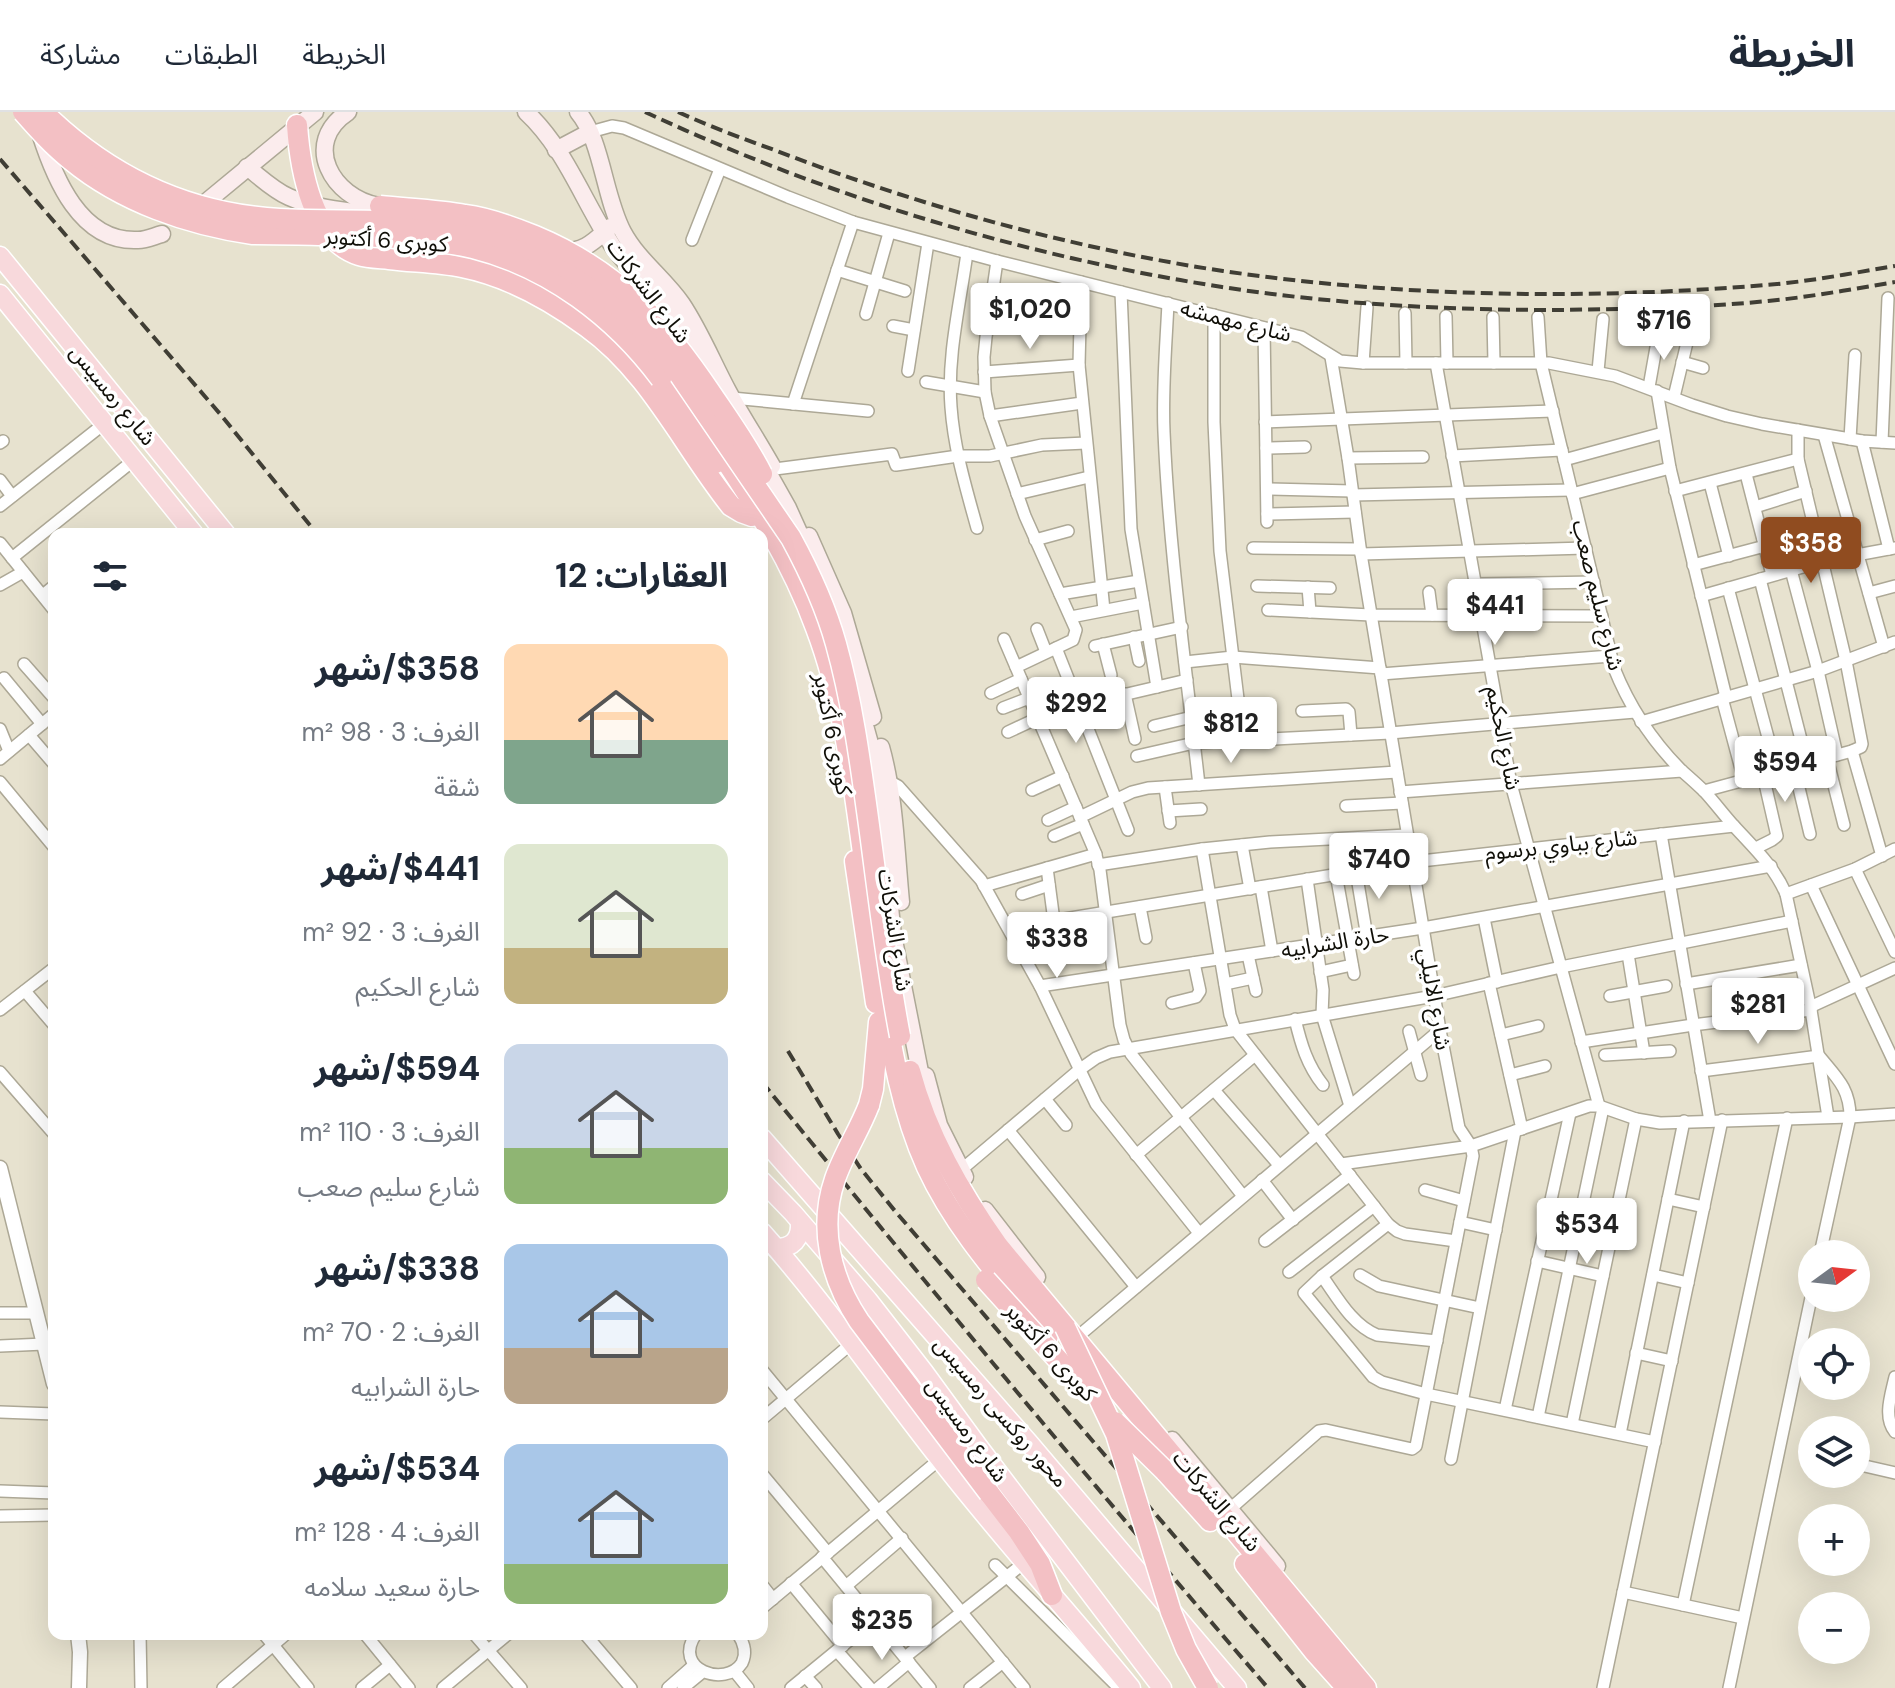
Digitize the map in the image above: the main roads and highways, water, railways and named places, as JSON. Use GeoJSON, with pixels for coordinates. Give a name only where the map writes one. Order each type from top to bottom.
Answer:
{"type":"FeatureCollection","features":[{"type":"Feature","properties":{"kind":"highway"},"geometry":{"type":"LineString","coordinates":[[27,112],[62,146],[118,186],[157,206],[195,218],[232,227],[350,230],[456,239],[505,251],[545,267],[602,305],[663,369],[748,494],[781,549],[816,629],[838,704],[849,756],[887,1022],[898,1074],[927,1166],[984,1257],[1065,1332],[1116,1434],[1171,1612],[1186,1649],[1208,1688]]}},
{"type":"Feature","properties":{"kind":"highway","name":"كوبرى 6 أكتوبر"},"geometry":{"type":"LineString","coordinates":[[27,112],[52,144],[74,163],[149,206],[188,220],[253,234],[437,241],[502,257],[556,283],[582,300],[629,340],[649,363],[760,510],[791,538],[805,563],[836,645],[857,741],[900,1036],[928,1125],[948,1167],[998,1246],[1065,1332],[1372,1688]]}},
{"type":"Feature","properties":{"kind":"highway","name":"كوبرى 6 أكتوبر"},"geometry":{"type":"LineString","coordinates":[[43,112],[73,140],[110,167],[136,182],[192,205],[251,217],[444,225],[506,240],[565,267],[617,304],[662,350],[760,510],[766,528]]}},
{"type":"Feature","properties":{"kind":"highway"},"geometry":{"type":"LineString","coordinates":[[297,125],[299,154],[313,204],[328,232],[338,243],[361,256],[461,267],[497,277],[529,290],[559,308],[612,348],[663,408],[731,506],[741,512],[760,510],[769,494],[741,436],[663,328],[615,281],[557,245],[518,229],[467,215],[380,206]]}},
{"type":"Feature","properties":{"kind":"highway","name":"كوبرى 6 أكتوبر"},"geometry":{"type":"LineString","coordinates":[[768,533],[799,603],[827,691],[840,754],[892,1093],[923,1186],[947,1229],[996,1292],[1115,1423],[1197,1505],[1347,1688]]}},
{"type":"Feature","properties":{"kind":"highway"},"geometry":{"type":"LineString","coordinates":[[879,1022],[869,1105],[835,1180],[830,1201],[827,1224],[829,1250],[838,1284],[847,1303],[1019,1532],[1040,1564],[1052,1595]]}},
{"type":"Feature","properties":{"kind":"main road"},"geometry":{"type":"LineString","coordinates":[[27,112],[59,183],[70,201],[93,226],[128,240],[144,240],[162,234]]}},
{"type":"Feature","properties":{"kind":"main road"},"geometry":{"type":"LineString","coordinates":[[205,203],[315,112]]}},
{"type":"Feature","properties":{"kind":"main road"},"geometry":{"type":"LineString","coordinates":[[348,112],[336,121],[325,143],[329,169],[344,191],[367,204],[380,206]]}},
{"type":"Feature","properties":{"kind":"main road","name":"شارع الشركات"},"geometry":{"type":"LineString","coordinates":[[526,112],[535,120],[581,190],[682,304],[820,556],[852,640],[883,779],[908,984],[932,1105],[961,1170],[1065,1332],[1230,1509],[1372,1688]]}},
{"type":"Feature","properties":{"kind":"main road","name":"شارع الشركات"},"geometry":{"type":"LineString","coordinates":[[578,112],[590,132],[611,226],[612,246],[657,295],[708,370],[788,508],[834,614],[874,758],[883,779],[881,835],[893,935],[920,1080],[933,1123],[952,1164],[986,1220],[1068,1323],[1372,1688]]}},
{"type":"Feature","properties":{"kind":"main road"},"geometry":{"type":"LineString","coordinates":[[556,150],[590,132]]}},
{"type":"Feature","properties":{"kind":"main road"},"geometry":{"type":"LineString","coordinates":[[247,167],[288,197],[313,204],[471,224],[559,252],[585,248],[611,226]]}},
{"type":"Feature","properties":{"kind":"main road","name":"شارع رمسيس"},"geometry":{"type":"LineString","coordinates":[[0,256],[221,528]]}},
{"type":"Feature","properties":{"kind":"main road","name":"شارع رمسيس"},"geometry":{"type":"LineString","coordinates":[[0,294],[189,528]]}},
{"type":"Feature","properties":{"kind":"main road"},"geometry":{"type":"LineString","coordinates":[[849,756],[863,773],[883,779]]}},
{"type":"Feature","properties":{"kind":"main road"},"geometry":{"type":"LineString","coordinates":[[855,795],[863,782],[883,779]]}},
{"type":"Feature","properties":{"kind":"main road","name":"محور روكسى رمسيس"},"geometry":{"type":"LineString","coordinates":[[768,1145],[1009,1420],[1237,1688]]}},
{"type":"Feature","properties":{"kind":"main road","name":"شارع رمسيس"},"geometry":{"type":"LineString","coordinates":[[768,1187],[868,1300],[1158,1683],[1170,1688]]}},
{"type":"Feature","properties":{"kind":"main road"},"geometry":{"type":"LineString","coordinates":[[776,1248],[792,1245],[801,1230],[800,1222]]}},
{"type":"Feature","properties":{"kind":"main road","name":"شارع رمسيس"},"geometry":{"type":"LineString","coordinates":[[768,1239],[1024,1563],[1131,1688]]}},
{"type":"Feature","properties":{"kind":"main road"},"geometry":{"type":"LineString","coordinates":[[832,1317],[834,1309],[844,1298],[852,1296],[868,1300]]}},
{"type":"Feature","properties":{"kind":"railway"},"geometry":{"type":"LineString","coordinates":[[645,112],[784,171],[928,220],[1074,259],[1263,293],[1430,307],[1583,310],[1741,303],[1895,282]]}},
{"type":"Feature","properties":{"kind":"railway"},"geometry":{"type":"LineString","coordinates":[[678,112],[831,171],[997,223],[1109,250],[1290,280],[1425,291],[1630,293],[1781,284],[1895,266]]}},
{"type":"Feature","properties":{"kind":"railway"},"geometry":{"type":"LineString","coordinates":[[0,159],[221,415],[312,528]]}},
{"type":"Feature","properties":{"kind":"railway"},"geometry":{"type":"LineString","coordinates":[[788,1051],[861,1169],[895,1211],[1305,1688]]}},
{"type":"Feature","properties":{"kind":"railway"},"geometry":{"type":"LineString","coordinates":[[768,1089],[1013,1387],[1268,1688]]}}]}
